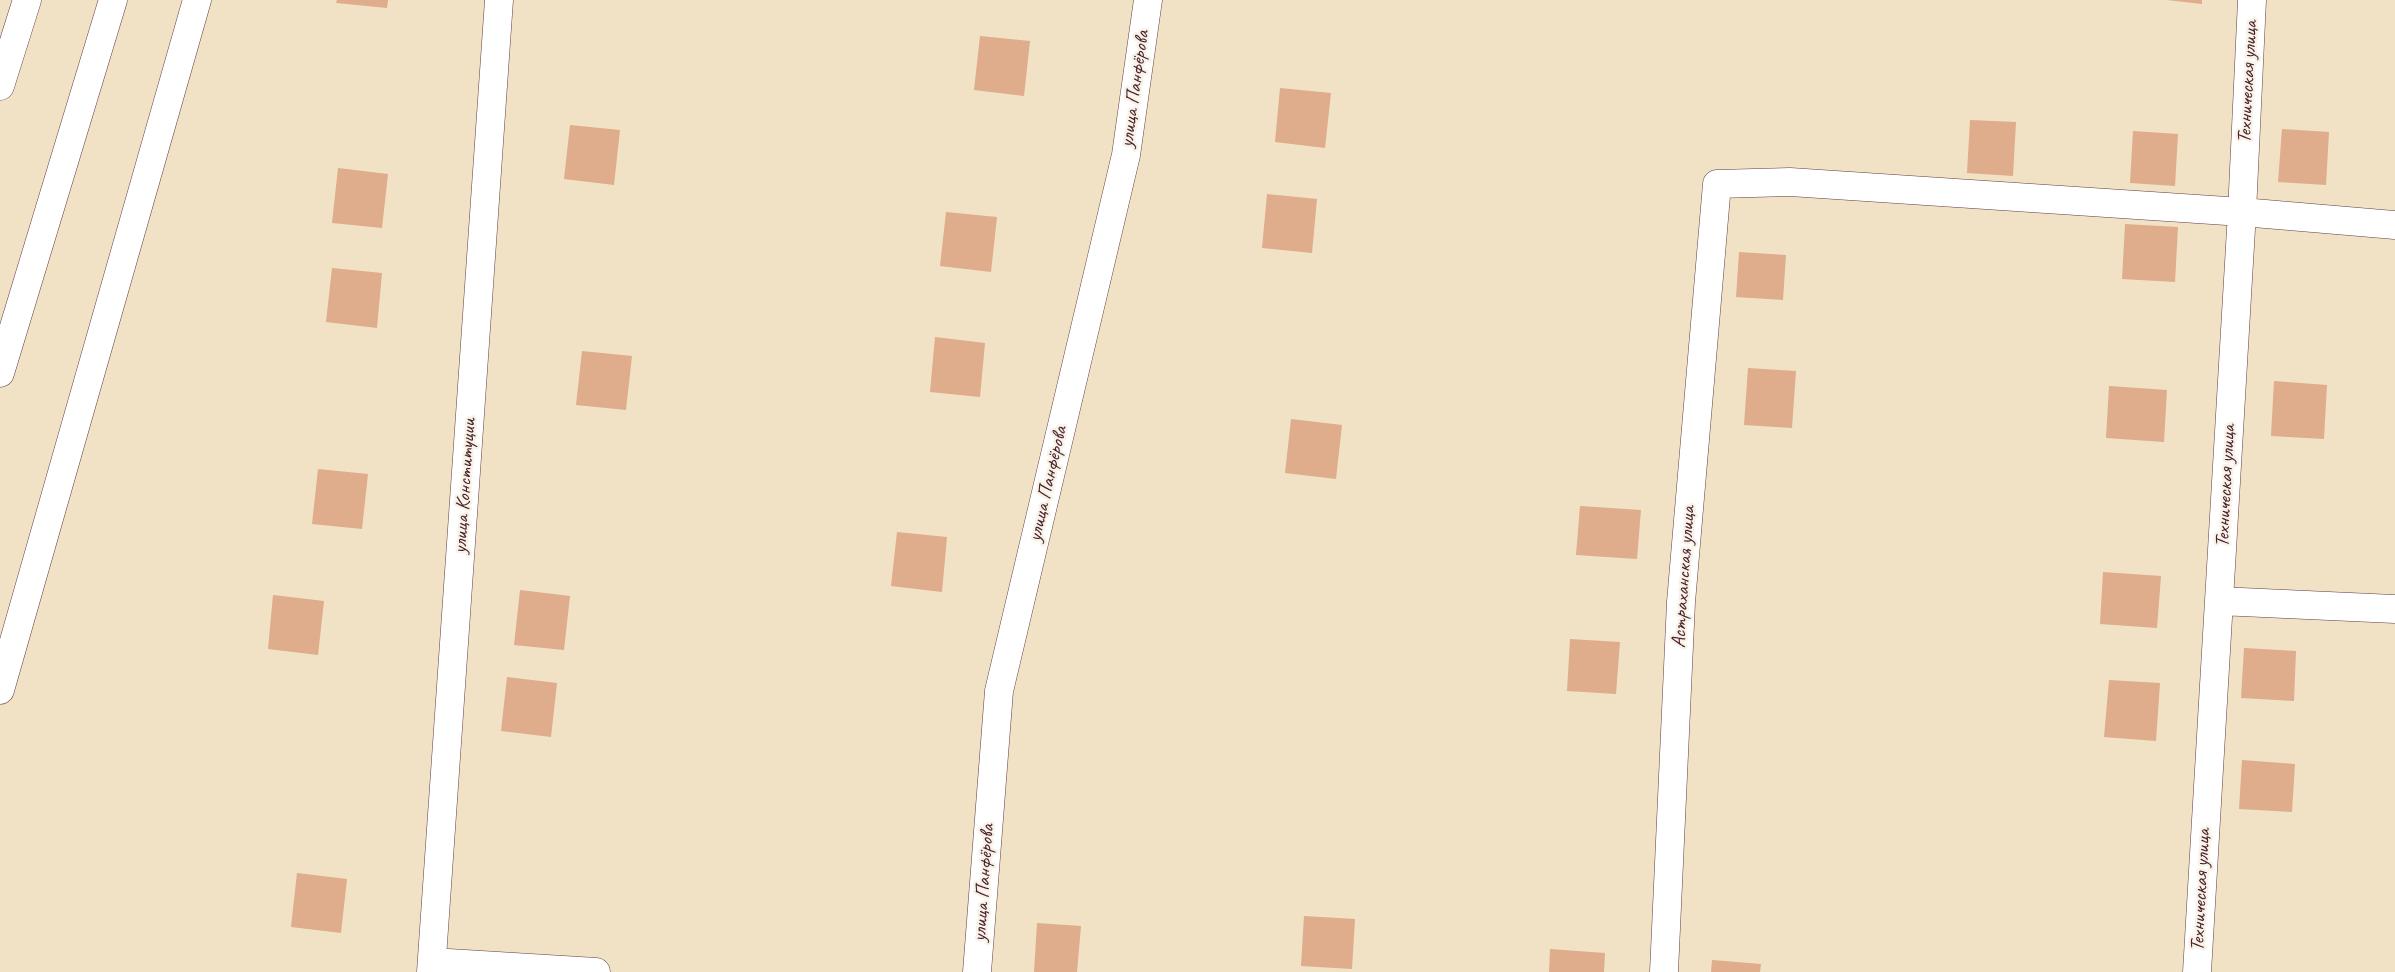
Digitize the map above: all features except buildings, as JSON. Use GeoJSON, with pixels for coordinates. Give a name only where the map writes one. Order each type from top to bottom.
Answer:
{"type":"FeatureCollection","features":[{"type":"Feature","properties":{"kind":"street"},"geometry":{"type":"LineString","coordinates":[[0,86],[27,0]]}},
{"type":"Feature","properties":{"kind":"street"},"geometry":{"type":"LineString","coordinates":[[0,373],[113,0]]}},
{"type":"Feature","properties":{"kind":"street"},"geometry":{"type":"LineString","coordinates":[[0,690],[197,0]]}},
{"type":"Feature","properties":{"kind":"street","name":"улица Конституции"},"geometry":{"type":"LineString","coordinates":[[432,967],[500,0]]}},
{"type":"Feature","properties":{"kind":"street","name":"улица Панфёрова"},"geometry":{"type":"LineString","coordinates":[[976,972],[998,691],[1126,155],[1148,0]]}},
{"type":"Feature","properties":{"kind":"street","name":"Техническая улица"},"geometry":{"type":"LineString","coordinates":[[2196,972],[2242,212],[2252,0]]}},
{"type":"Feature","properties":{"kind":"street","name":"Астраханская улица"},"geometry":{"type":"LineString","coordinates":[[1664,972],[1680,602],[1717,184],[1790,182],[2242,212]]}},
{"type":"Feature","properties":{"kind":"street"},"geometry":{"type":"LineString","coordinates":[[2242,212],[2395,225]]}},
{"type":"Feature","properties":{"kind":"street"},"geometry":{"type":"LineString","coordinates":[[2219,602],[2395,609]]}},
{"type":"Feature","properties":{"kind":"street"},"geometry":{"type":"LineString","coordinates":[[432,967],[596,972]]}}]}
